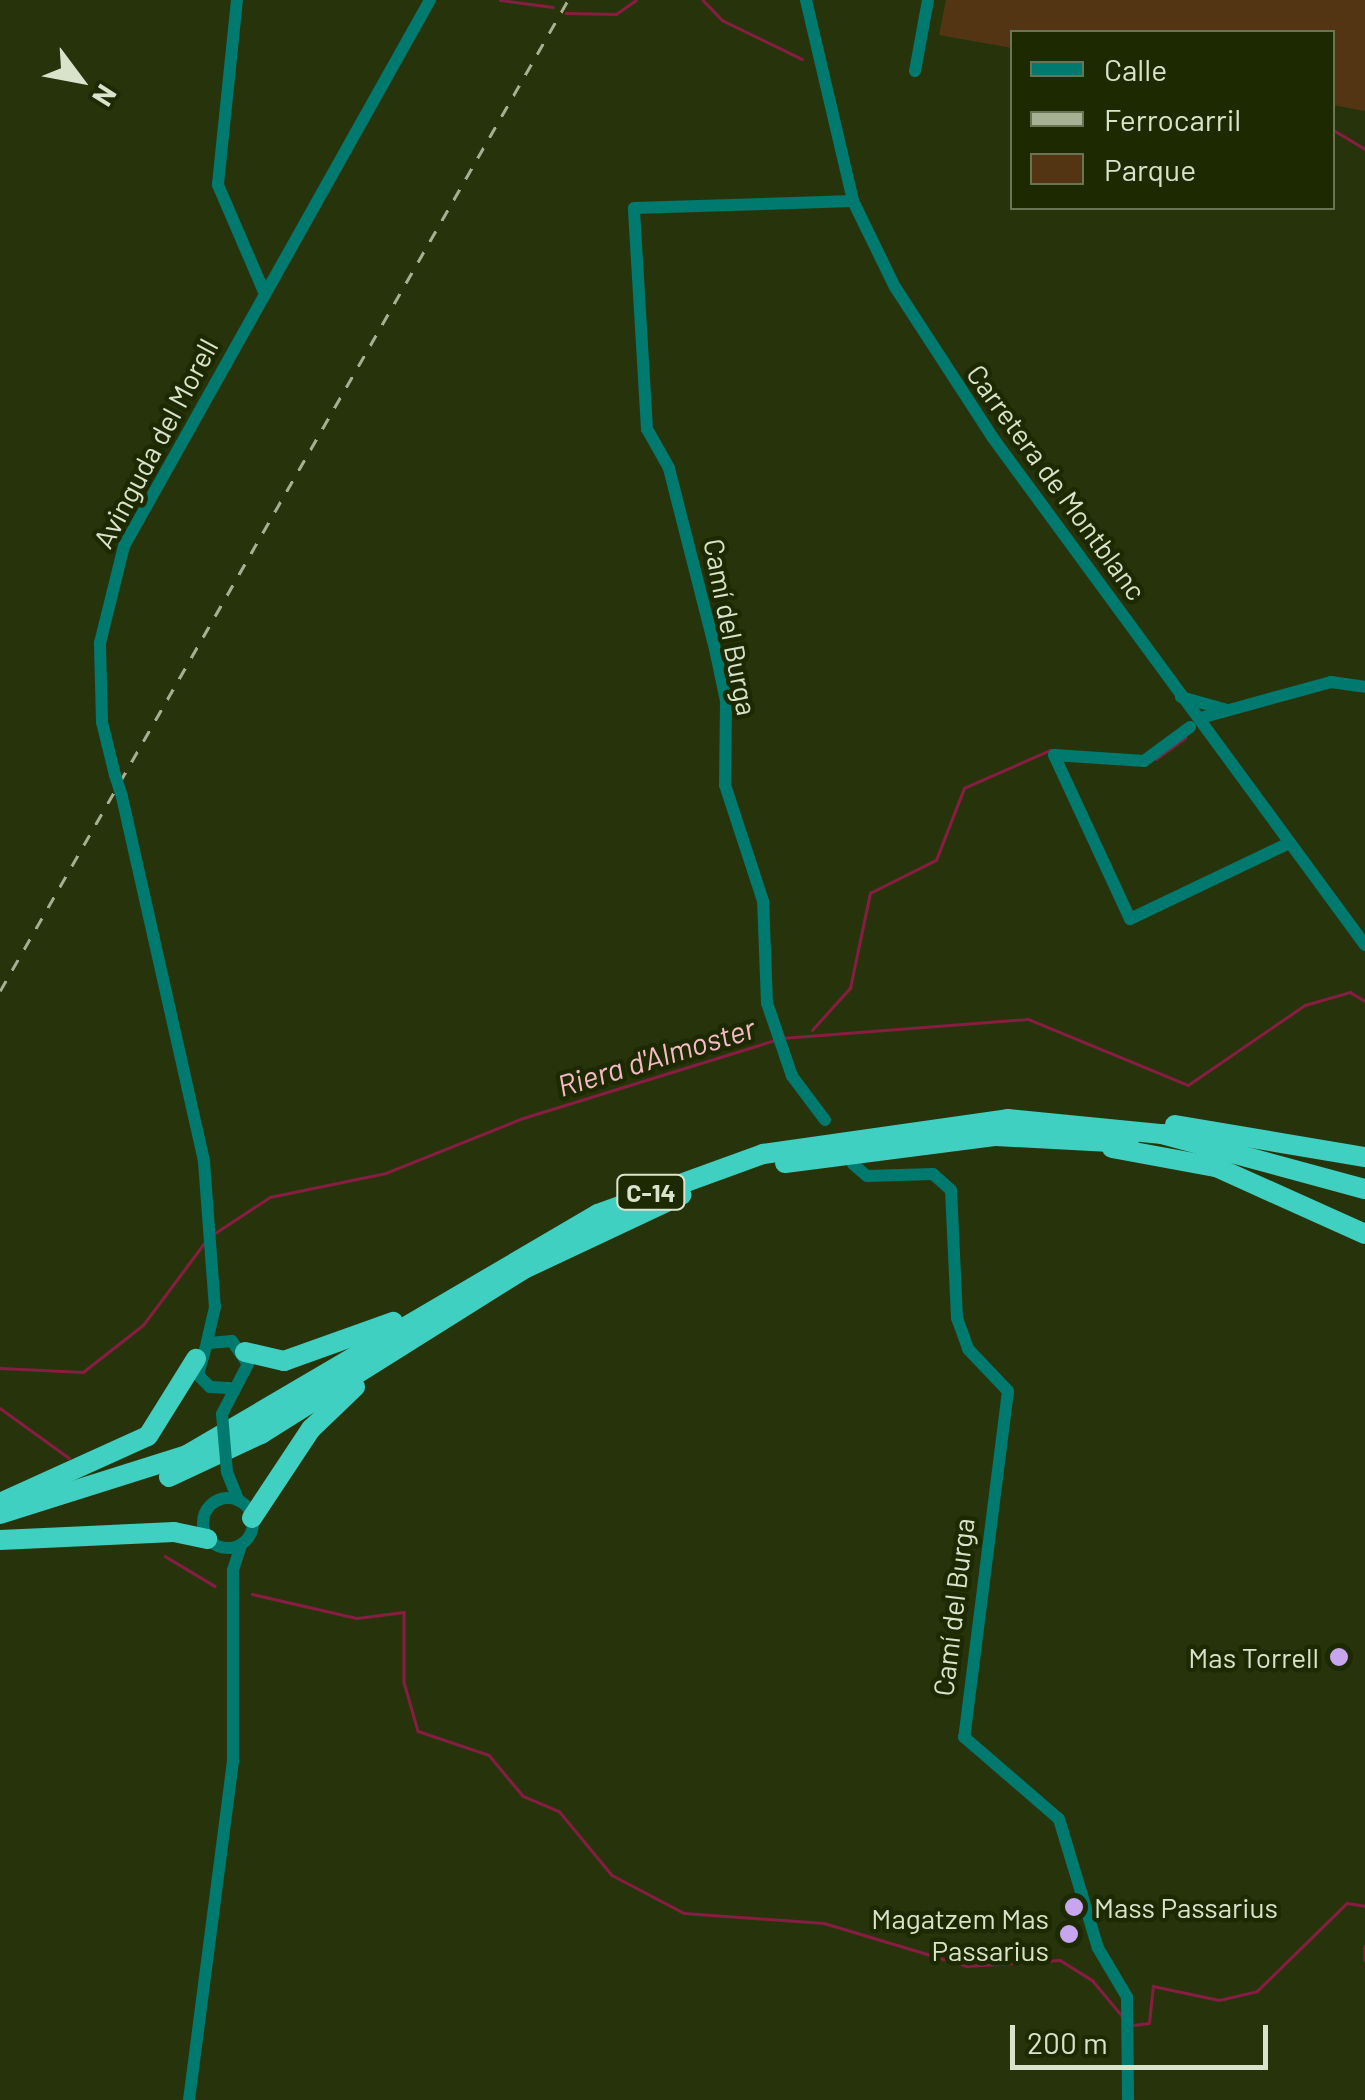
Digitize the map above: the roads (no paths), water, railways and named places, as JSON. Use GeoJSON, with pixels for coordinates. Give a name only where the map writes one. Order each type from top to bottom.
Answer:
{"type":"FeatureCollection","features":[{"type":"Feature","properties":{"kind":"highway"},"geometry":{"type":"LineString","coordinates":[[1002,1127],[1228,1130],[1365,1157]]}},
{"type":"Feature","properties":{"kind":"highway"},"geometry":{"type":"LineString","coordinates":[[1002,1127],[1216,1167],[1365,1234]]}},
{"type":"Feature","properties":{"kind":"highway","name":"C-14"},"geometry":{"type":"LineString","coordinates":[[0,1514],[187,1455],[601,1220],[763,1154],[1002,1127],[1162,1134],[1365,1189]]}},
{"type":"Feature","properties":{"kind":"highway","name":"C-14"},"geometry":{"type":"LineString","coordinates":[[1002,1127],[1161,1147],[1365,1204]]}},
{"type":"Feature","properties":{"kind":"highway"},"geometry":{"type":"LineString","coordinates":[[238,1346],[284,1362],[377,1331],[601,1220]]}},
{"type":"Feature","properties":{"kind":"highway"},"geometry":{"type":"LineString","coordinates":[[252,1518],[311,1429],[357,1386],[601,1220]]}},
{"type":"Feature","properties":{"kind":"highway","name":"C-14"},"geometry":{"type":"LineString","coordinates":[[0,1528],[127,1494],[227,1451],[601,1220]]}},
{"type":"Feature","properties":{"kind":"highway"},"geometry":{"type":"LineString","coordinates":[[0,1503],[148,1436],[202,1351]]}},
{"type":"Feature","properties":{"kind":"highway"},"geometry":{"type":"LineString","coordinates":[[0,1540],[174,1532],[212,1542]]}},
{"type":"Feature","properties":{"kind":"street"},"geometry":{"type":"LineString","coordinates":[[237,0],[218,185],[265,294]]}},
{"type":"Feature","properties":{"kind":"street","name":"Avinguda del Morell"},"geometry":{"type":"LineString","coordinates":[[202,1351],[215,1306],[211,1236],[190,1075],[115,775],[100,694],[111,584],[265,294],[430,0]]}},
{"type":"Feature","properties":{"kind":"street","name":"Carretera de Montblanc"},"geometry":{"type":"LineString","coordinates":[[806,0],[853,201],[931,347],[1181,697],[1365,944]]}},
{"type":"Feature","properties":{"kind":"street"},"geometry":{"type":"LineString","coordinates":[[915,71],[928,0]]}},
{"type":"Feature","properties":{"kind":"street","name":"Camí del Burga"},"geometry":{"type":"LineString","coordinates":[[825,1120],[792,1076],[767,1003],[763,901],[725,785],[719,666],[670,468],[647,429],[634,208],[853,201]]}},
{"type":"Feature","properties":{"kind":"street"},"geometry":{"type":"LineString","coordinates":[[1204,717],[1331,682],[1365,687]]}},
{"type":"Feature","properties":{"kind":"street"},"geometry":{"type":"LineString","coordinates":[[1181,697],[1229,711]]}},
{"type":"Feature","properties":{"kind":"street"},"geometry":{"type":"LineString","coordinates":[[1190,727],[1144,761],[1054,755],[1130,919],[1289,844]]}},
{"type":"Feature","properties":{"kind":"street","name":"Camí del Burga"},"geometry":{"type":"LineString","coordinates":[[853,1164],[867,1176],[933,1174],[951,1190],[957,1318],[968,1349],[1008,1391],[964,1737],[1060,1819],[1098,1948],[1127,1997],[1128,2100]]}},
{"type":"Feature","properties":{"kind":"street","name":"Avinguda del Morell"},"geometry":{"type":"LineString","coordinates":[[215,1306],[238,1346]]}},
{"type":"Feature","properties":{"kind":"street"},"geometry":{"type":"LineString","coordinates":[[189,2100],[232,1761],[233,1570],[252,1518],[239,1501],[227,1472],[222,1414],[210,1388],[202,1351],[238,1346],[244,1376],[232,1388],[222,1414]]}},
{"type":"Feature","properties":{"kind":"street"},"geometry":{"type":"LineString","coordinates":[[210,1388],[232,1388]]}},
{"type":"Feature","properties":{"kind":"street"},"geometry":{"type":"LineString","coordinates":[[227,1472],[218,1500],[204,1517],[212,1542],[233,1570]]}},
{"type":"Feature","properties":{"kind":"street"},"geometry":{"type":"LineString","coordinates":[[218,1500],[239,1501]]}},
{"type":"Feature","properties":{"kind":"street"},"geometry":{"type":"LineString","coordinates":[[212,1542],[241,1544]]}},
{"type":"Feature","properties":{"kind":"waterway"},"geometry":{"type":"LineString","coordinates":[[500,0],[553,7]]}},
{"type":"Feature","properties":{"kind":"waterway"},"geometry":{"type":"LineString","coordinates":[[566,13],[616,14],[636,0]]}},
{"type":"Feature","properties":{"kind":"waterway"},"geometry":{"type":"LineString","coordinates":[[703,0],[722,20],[802,59]]}},
{"type":"Feature","properties":{"kind":"waterway"},"geometry":{"type":"LineString","coordinates":[[1335,131],[1365,149]]}},
{"type":"Feature","properties":{"kind":"waterway"},"geometry":{"type":"LineString","coordinates":[[1156,759],[1185,738]]}},
{"type":"Feature","properties":{"kind":"waterway"},"geometry":{"type":"LineString","coordinates":[[812,1030],[850,988],[870,893],[936,860],[964,788],[1050,750]]}},
{"type":"Feature","properties":{"kind":"waterway","name":"Riera d'Almoster"},"geometry":{"type":"LineString","coordinates":[[782,1038],[1028,1019],[1188,1085],[1305,1005],[1350,992],[1365,1001]]}},
{"type":"Feature","properties":{"kind":"waterway","name":"Riera d'Almoster"},"geometry":{"type":"LineString","coordinates":[[215,1233],[270,1197],[386,1173],[520,1119],[775,1040]]}},
{"type":"Feature","properties":{"kind":"waterway","name":"Riera d'Almoster"},"geometry":{"type":"LineString","coordinates":[[0,1368],[83,1372],[143,1325],[205,1242]]}},
{"type":"Feature","properties":{"kind":"waterway"},"geometry":{"type":"LineString","coordinates":[[0,1408],[69,1458]]}},
{"type":"Feature","properties":{"kind":"waterway"},"geometry":{"type":"LineString","coordinates":[[165,1556],[215,1586]]}},
{"type":"Feature","properties":{"kind":"waterway"},"geometry":{"type":"LineString","coordinates":[[252,1594],[357,1618],[404,1612],[404,1682],[418,1731],[489,1755],[523,1796],[559,1811],[612,1875],[684,1913],[824,1923],[967,1966],[1060,1960],[1093,1981],[1123,2017]]}},
{"type":"Feature","properties":{"kind":"waterway"},"geometry":{"type":"LineString","coordinates":[[1133,2025],[1149,2023],[1153,1986],[1219,2000],[1257,1991],[1347,1903],[1365,1906]]}},
{"type":"Feature","properties":{"kind":"waterway"},"geometry":{"type":"LineString","coordinates":[[1365,1946],[1365,1960]]}},
{"type":"Feature","properties":{"kind":"railway"},"geometry":{"type":"LineString","coordinates":[[0,991],[568,0]]}},
{"type":"Feature","properties":{"kind":"place","name":"Mas Torrell"},"geometry":{"type":"Point","coordinates":[1339,1657]}},
{"type":"Feature","properties":{"kind":"place","name":"Mass Passarius"},"geometry":{"type":"Point","coordinates":[1074,1907]}},
{"type":"Feature","properties":{"kind":"place","name":"Magatzem Mas Passarius"},"geometry":{"type":"Point","coordinates":[1069,1934]}}]}
